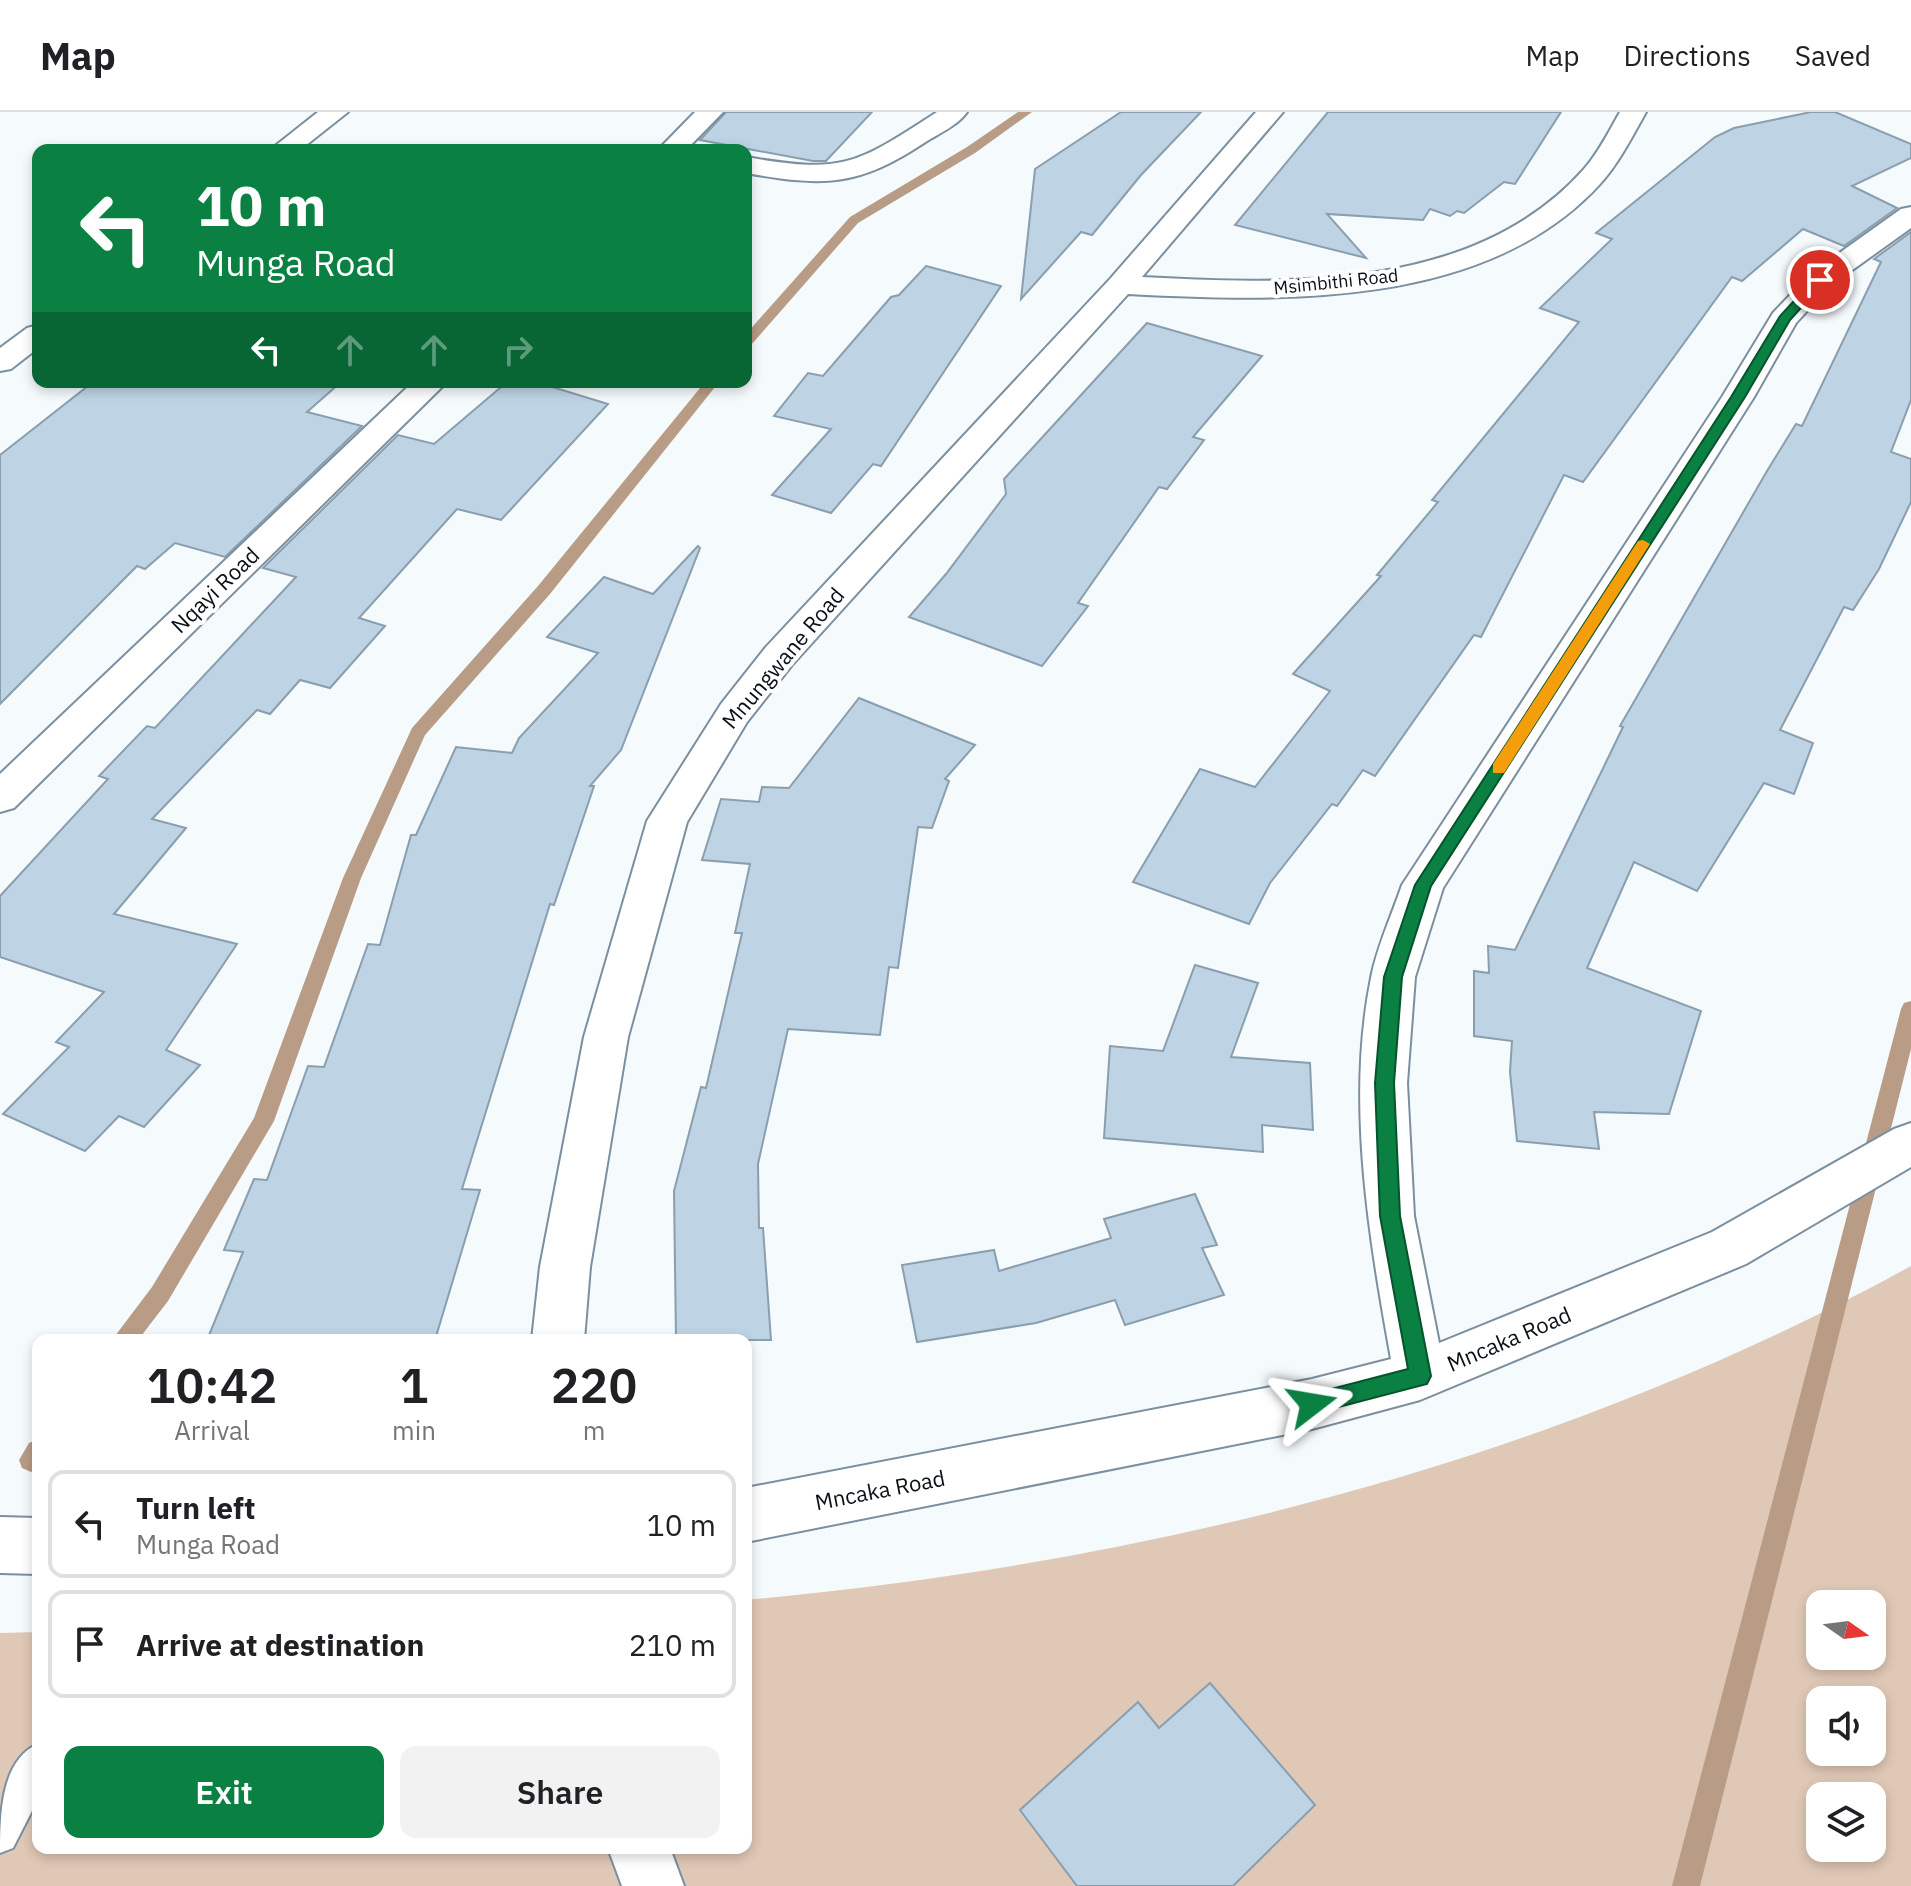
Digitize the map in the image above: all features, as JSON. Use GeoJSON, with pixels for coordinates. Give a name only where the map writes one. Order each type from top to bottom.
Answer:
{"type":"FeatureCollection","features":[{"type":"Feature","properties":{"kind":"street"},"geometry":{"type":"LineString","coordinates":[[291,144],[335,112]]}},
{"type":"Feature","properties":{"kind":"street"},"geometry":{"type":"LineString","coordinates":[[677,144],[710,112]]}},
{"type":"Feature","properties":{"kind":"street"},"geometry":{"type":"LineString","coordinates":[[752,166],[816,175],[847,171],[890,152],[954,112]]}},
{"type":"Feature","properties":{"kind":"street","name":"Mnungwane Road"},"geometry":{"type":"LineString","coordinates":[[559,1334],[565,1267],[606,1037],[667,821],[734,713],[779,656],[1120,285],[1270,112]]}},
{"type":"Feature","properties":{"kind":"street","name":"Msimbithi Road"},"geometry":{"type":"LineString","coordinates":[[1120,285],[1287,289],[1386,281],[1477,256],[1516,236],[1565,201],[1597,171],[1633,112]]}},
{"type":"Feature","properties":{"kind":"street"},"geometry":{"type":"LineString","coordinates":[[1420,1376],[1390,1216],[1384,1083],[1393,977],[1423,885],[1730,410],[1784,319],[1820,280],[1911,215]]}},
{"type":"Feature","properties":{"kind":"street"},"geometry":{"type":"LineString","coordinates":[[0,362],[32,338]]}},
{"type":"Feature","properties":{"kind":"street","name":"Nqayi Road"},"geometry":{"type":"LineString","coordinates":[[0,798],[425,388]]}},
{"type":"Feature","properties":{"kind":"street","name":"Mncaka Road"},"geometry":{"type":"LineString","coordinates":[[752,1514],[1296,1407],[1420,1376],[1729,1248],[1911,1143]]}},
{"type":"Feature","properties":{"kind":"street"},"geometry":{"type":"LineString","coordinates":[[0,1545],[32,1546]]}},
{"type":"Feature","properties":{"kind":"street"},"geometry":{"type":"LineString","coordinates":[[641,1854],[653,1886]]}},
{"type":"Feature","properties":{"kind":"lane"},"geometry":{"type":"LineString","coordinates":[[0,1835],[32,1774]]}},
{"type":"Feature","properties":{"kind":"shaded area"},"geometry":{"type":"Polygon","coordinates":[[[1911,1266],[1911,1886],[0,1886],[0,1633],[32,1632],[32,1854],[752,1854],[752,1599],[897,1583],[1048,1560],[1198,1530],[1346,1493],[1492,1448],[1635,1396],[1775,1335],[1911,1266]]]}},
{"type":"Feature","properties":{"kind":"building"},"geometry":{"type":"Polygon","coordinates":[[[726,112],[872,112],[826,161],[752,150],[752,144],[700,140],[726,112]]]}},
{"type":"Feature","properties":{"kind":"building"},"geometry":{"type":"Polygon","coordinates":[[[1121,112],[1201,112],[1141,175],[1092,235],[1081,232],[1021,299],[1035,169],[1121,112]]]}},
{"type":"Feature","properties":{"kind":"building"},"geometry":{"type":"Polygon","coordinates":[[[1328,112],[1561,112],[1515,184],[1504,182],[1464,213],[1457,211],[1450,216],[1430,209],[1423,220],[1327,214],[1366,258],[1235,225],[1328,112]]]}},
{"type":"Feature","properties":{"kind":"building"},"geometry":{"type":"Polygon","coordinates":[[[1811,112],[1835,112],[1911,144],[1911,158],[1852,186],[1897,208],[1844,246],[1803,229],[1742,281],[1732,277],[1583,482],[1564,475],[1481,637],[1474,635],[1375,776],[1363,770],[1337,806],[1332,804],[1270,883],[1249,924],[1133,882],[1200,769],[1255,787],[1330,691],[1293,674],[1381,576],[1377,575],[1438,502],[1432,500],[1579,322],[1540,308],[1612,239],[1596,233],[1715,137],[1734,128],[1811,112]]]}},
{"type":"Feature","properties":{"kind":"building"},"geometry":{"type":"Polygon","coordinates":[[[1911,232],[1911,400],[1891,452],[1911,459],[1911,502],[1879,569],[1853,610],[1844,607],[1780,730],[1813,743],[1794,794],[1764,783],[1697,891],[1634,862],[1587,968],[1701,1011],[1669,1114],[1594,1112],[1599,1149],[1517,1141],[1510,1072],[1512,1041],[1474,1036],[1474,971],[1489,973],[1488,946],[1515,950],[1623,727],[1620,726],[1767,471],[1796,424],[1802,426],[1881,262],[1874,259],[1911,232]]]}},
{"type":"Feature","properties":{"kind":"building"},"geometry":{"type":"Polygon","coordinates":[[[926,266],[1001,286],[881,466],[873,464],[831,513],[772,495],[831,429],[774,416],[808,373],[823,376],[891,297],[899,295],[926,266]]]}},
{"type":"Feature","properties":{"kind":"building"},"geometry":{"type":"Polygon","coordinates":[[[1147,323],[1262,356],[1193,437],[1204,440],[1167,489],[1159,487],[1078,603],[1088,606],[1042,666],[909,617],[946,574],[1006,494],[1004,479],[1147,323]]]}},
{"type":"Feature","properties":{"kind":"building"},"geometry":{"type":"Polygon","coordinates":[[[85,388],[334,388],[307,412],[362,426],[225,557],[175,543],[145,569],[137,566],[0,704],[0,455],[85,388]]]}},
{"type":"Feature","properties":{"kind":"building"},"geometry":{"type":"Polygon","coordinates":[[[500,388],[556,388],[608,404],[501,520],[457,509],[359,618],[385,626],[330,688],[300,680],[270,714],[257,710],[152,819],[186,828],[114,914],[237,944],[166,1050],[200,1065],[144,1127],[119,1116],[85,1151],[3,1114],[69,1047],[56,1042],[104,992],[0,957],[0,896],[108,779],[99,776],[147,726],[155,728],[296,577],[263,568],[398,435],[434,444],[500,388]]]}},
{"type":"Feature","properties":{"kind":"building"},"geometry":{"type":"Polygon","coordinates":[[[698,546],[700,548],[621,750],[590,786],[594,786],[554,905],[550,904],[462,1189],[480,1190],[437,1334],[209,1334],[243,1252],[224,1250],[254,1179],[267,1180],[308,1066],[324,1067],[368,944],[380,945],[411,835],[416,835],[456,747],[512,753],[519,738],[598,653],[547,637],[604,577],[653,594],[698,546]]]}},
{"type":"Feature","properties":{"kind":"building"},"geometry":{"type":"Polygon","coordinates":[[[859,698],[975,745],[945,779],[949,781],[932,828],[918,827],[898,968],[889,967],[880,1035],[788,1029],[758,1164],[759,1228],[763,1228],[771,1340],[752,1340],[752,1334],[676,1334],[674,1191],[701,1087],[706,1088],[742,933],[735,933],[750,864],[702,860],[721,799],[759,802],[762,787],[789,788],[859,698]]]}},
{"type":"Feature","properties":{"kind":"building"},"geometry":{"type":"Polygon","coordinates":[[[1195,965],[1258,983],[1231,1057],[1310,1063],[1313,1130],[1262,1125],[1263,1152],[1104,1138],[1110,1046],[1163,1051],[1195,965]]]}},
{"type":"Feature","properties":{"kind":"building"},"geometry":{"type":"Polygon","coordinates":[[[1195,1194],[1217,1245],[1202,1248],[1224,1295],[1125,1325],[1115,1300],[1036,1323],[917,1342],[902,1265],[994,1250],[999,1271],[1111,1238],[1104,1219],[1195,1194]]]}},
{"type":"Feature","properties":{"kind":"building"},"geometry":{"type":"Polygon","coordinates":[[[1210,1683],[1315,1805],[1233,1886],[1077,1886],[1020,1810],[1138,1702],[1159,1728],[1210,1683]]]}},
{"type":"Feature","properties":{"kind":"waterway"},"geometry":{"type":"LineString","coordinates":[[752,335],[854,220],[971,150],[1026,112]]}},
{"type":"Feature","properties":{"kind":"waterway"},"geometry":{"type":"LineString","coordinates":[[129,1334],[160,1294],[263,1121],[352,878],[418,732],[544,590],[707,388]]}},
{"type":"Feature","properties":{"kind":"waterway"},"geometry":{"type":"LineString","coordinates":[[1686,1886],[1911,1009]]}},
{"type":"Feature","properties":{"kind":"slow traffic"},"geometry":{"type":"LineString","coordinates":[[1498,769],[1643,544]]}},
{"type":"Feature","properties":{"kind":"route"},"geometry":{"type":"LineString","coordinates":[[1312,1404],[1420,1376],[1390,1216],[1384,1083],[1393,977],[1423,885],[1738,397],[1784,319],[1820,280]]}}]}
